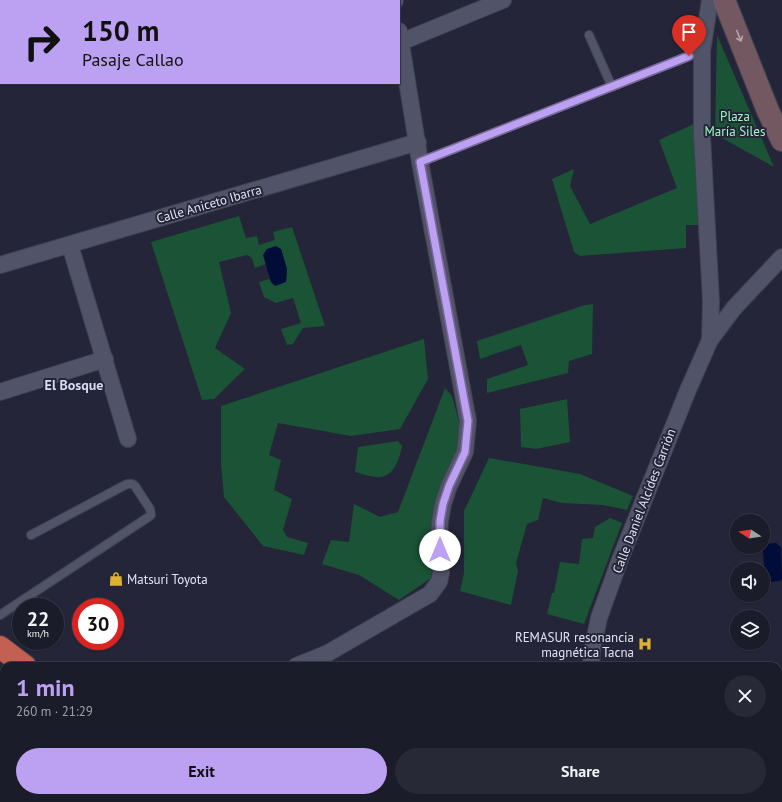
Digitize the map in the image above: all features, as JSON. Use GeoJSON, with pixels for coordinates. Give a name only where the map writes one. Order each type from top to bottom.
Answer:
{"type":"FeatureCollection","features":[{"type":"Feature","properties":{"kind":"highway"},"geometry":{"type":"LineString","coordinates":[[0,647],[20,662]]}},
{"type":"Feature","properties":{"kind":"street"},"geometry":{"type":"LineString","coordinates":[[306,662],[328,653],[430,594],[439,582],[441,573],[439,538],[440,521],[449,486],[465,452],[468,421],[420,162],[400,37],[503,0]]}},
{"type":"Feature","properties":{"kind":"street","name":"Calle Daniel Alcídes Carrión"},"geometry":{"type":"LineString","coordinates":[[710,0],[702,51],[702,136],[711,302],[710,340]]}},
{"type":"Feature","properties":{"kind":"street"},"geometry":{"type":"LineString","coordinates":[[724,0],[768,111],[782,140]]}},
{"type":"Feature","properties":{"kind":"street","name":"Calle Aniceto Ibarra"},"geometry":{"type":"LineString","coordinates":[[0,265],[418,142]]}},
{"type":"Feature","properties":{"kind":"street"},"geometry":{"type":"LineString","coordinates":[[70,244],[128,439]]}},
{"type":"Feature","properties":{"kind":"street","name":"Calle Daniel Alcídes Carrión"},"geometry":{"type":"LineString","coordinates":[[591,662],[599,618],[619,562],[688,390],[710,340],[734,308],[782,257]]}},
{"type":"Feature","properties":{"kind":"street"},"geometry":{"type":"LineString","coordinates":[[0,392],[104,359]]}},
{"type":"Feature","properties":{"kind":"lane"},"geometry":{"type":"LineString","coordinates":[[589,35],[612,86]]}},
{"type":"Feature","properties":{"kind":"lane"},"geometry":{"type":"LineString","coordinates":[[420,162],[702,51]]}},
{"type":"Feature","properties":{"kind":"lane"},"geometry":{"type":"LineString","coordinates":[[0,615],[150,516],[150,509],[136,486],[127,484],[30,535]]}},
{"type":"Feature","properties":{"kind":"green space","name":"Plaza María Siles"},"geometry":{"type":"Polygon","coordinates":[[[717,35],[774,167],[715,134],[717,35]]]}},
{"type":"Feature","properties":{"kind":"green space"},"geometry":{"type":"Polygon","coordinates":[[[696,123],[702,225],[686,225],[686,248],[580,256],[574,252],[552,179],[574,169],[570,186],[590,224],[677,188],[659,140],[696,123]]]}},
{"type":"Feature","properties":{"kind":"green space"},"geometry":{"type":"Polygon","coordinates":[[[239,216],[246,238],[257,236],[259,245],[275,240],[273,232],[292,227],[325,326],[303,328],[293,344],[287,345],[281,329],[301,323],[293,298],[276,303],[264,297],[259,282],[270,279],[271,282],[286,282],[287,269],[281,249],[267,249],[264,254],[266,264],[255,268],[252,258],[247,255],[219,262],[231,313],[215,348],[245,369],[214,399],[202,400],[151,242],[239,216]]]}},
{"type":"Feature","properties":{"kind":"green space"},"geometry":{"type":"Polygon","coordinates":[[[593,304],[592,354],[569,361],[568,373],[487,393],[487,379],[528,365],[521,345],[480,359],[477,341],[585,305],[593,304]]]}},
{"type":"Feature","properties":{"kind":"green space"},"geometry":{"type":"Polygon","coordinates":[[[424,339],[428,379],[400,429],[351,436],[278,423],[269,455],[281,460],[274,490],[292,499],[283,530],[287,537],[308,543],[304,555],[263,546],[224,497],[221,464],[221,406],[424,339]]]}},
{"type":"Feature","properties":{"kind":"green space"},"geometry":{"type":"Polygon","coordinates":[[[445,388],[452,396],[464,440],[433,562],[431,578],[399,600],[359,575],[322,564],[331,540],[349,542],[354,504],[380,517],[398,512],[445,388]]]}},
{"type":"Feature","properties":{"kind":"green space"},"geometry":{"type":"Polygon","coordinates":[[[567,399],[570,442],[536,449],[521,447],[520,409],[567,399]]]}},
{"type":"Feature","properties":{"kind":"green space"},"geometry":{"type":"Polygon","coordinates":[[[398,441],[402,446],[400,455],[393,470],[385,476],[377,477],[355,472],[358,447],[398,441]]]}},
{"type":"Feature","properties":{"kind":"green space"},"geometry":{"type":"Polygon","coordinates":[[[489,458],[580,474],[633,496],[627,510],[603,505],[562,503],[543,498],[538,520],[527,524],[516,563],[518,571],[511,605],[460,591],[464,573],[464,511],[489,458]]]}},
{"type":"Feature","properties":{"kind":"green space"},"geometry":{"type":"Polygon","coordinates":[[[610,518],[622,523],[584,624],[547,614],[552,593],[554,593],[560,562],[579,564],[582,539],[593,538],[595,527],[610,518]]]}},
{"type":"Feature","properties":{"kind":"water"},"geometry":{"type":"Polygon","coordinates":[[[276,246],[281,249],[287,269],[286,282],[275,286],[271,282],[263,255],[267,249],[276,246]]]}},
{"type":"Feature","properties":{"kind":"water"},"geometry":{"type":"Polygon","coordinates":[[[776,543],[781,547],[782,579],[780,581],[770,582],[770,562],[764,562],[763,554],[770,554],[770,544],[776,543]]]}},
{"type":"Feature","properties":{"kind":"place","name":"Matsuri Toyota"},"geometry":{"type":"Point","coordinates":[116,579]}},
{"type":"Feature","properties":{"kind":"place","name":"REMASUR resonancia magnética Tacna"},"geometry":{"type":"Point","coordinates":[645,644]}},
{"type":"Feature","properties":{"kind":"district","name":"El Bosque"},"geometry":{"type":"Point","coordinates":[74,385]}},
{"type":"Feature","properties":{"kind":"route"},"geometry":{"type":"LineString","coordinates":[[440,550],[440,521],[443,504],[449,486],[465,452],[468,421],[420,162],[689,56]]}}]}
